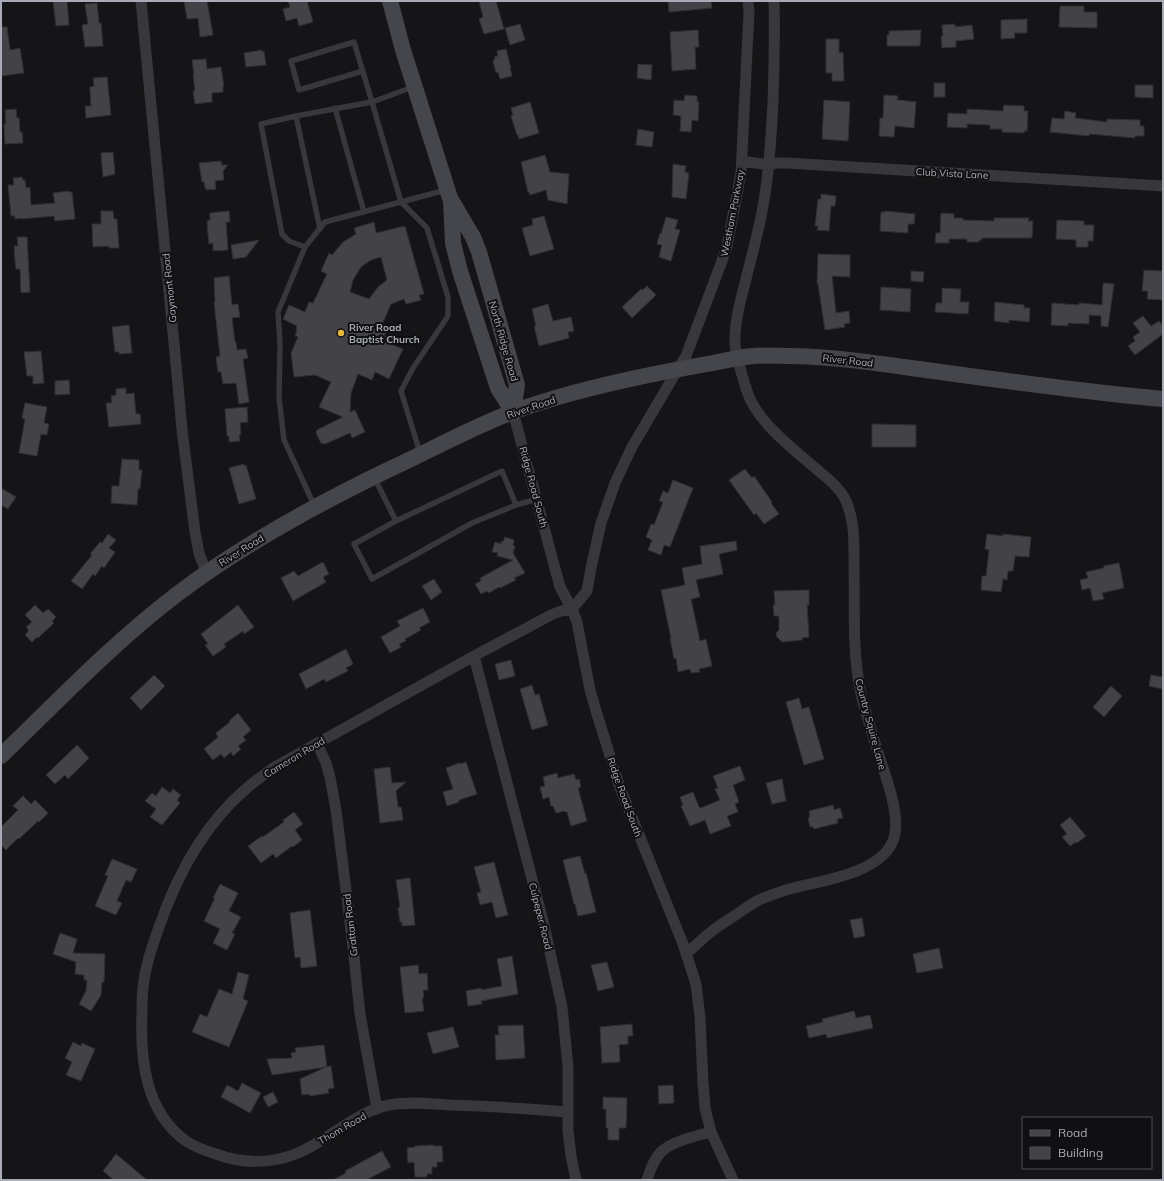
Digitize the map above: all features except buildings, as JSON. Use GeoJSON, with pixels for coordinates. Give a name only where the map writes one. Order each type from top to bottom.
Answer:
{"type":"FeatureCollection","features":[{"type":"Feature","properties":{"kind":"main road","name":"North Ridge Road"},"geometry":{"type":"LineString","coordinates":[[390,1],[403,50],[449,193],[473,237],[515,377],[517,385],[513,412]]}},
{"type":"Feature","properties":{"kind":"main road","name":"North Ridge Road"},"geometry":{"type":"LineString","coordinates":[[449,193],[453,243],[460,271],[498,388],[513,412]]}},
{"type":"Feature","properties":{"kind":"main road","name":"River Road"},"geometry":{"type":"LineString","coordinates":[[1,756],[125,637],[174,596],[206,572],[248,545],[315,507],[486,423],[540,402],[584,390],[678,369],[754,356],[814,356],[850,359],[1040,385],[1163,399]]}},
{"type":"Feature","properties":{"kind":"street","name":"Gaymont Road"},"geometry":{"type":"LineString","coordinates":[[141,1],[182,430],[195,532],[199,553],[206,572]]}},
{"type":"Feature","properties":{"kind":"street","name":"Westham Parkway"},"geometry":{"type":"LineString","coordinates":[[572,609],[587,591],[601,523],[615,483],[632,447],[686,356],[724,253],[742,161],[749,20],[748,1]]}},
{"type":"Feature","properties":{"kind":"street"},"geometry":{"type":"LineString","coordinates":[[738,359],[735,345],[736,329],[741,299],[765,195],[771,146],[775,45],[774,1]]}},
{"type":"Feature","properties":{"kind":"street","name":"Club Vista Lane"},"geometry":{"type":"LineString","coordinates":[[742,161],[769,164],[787,163],[1163,186]]}},
{"type":"Feature","properties":{"kind":"street","name":"Country Squire Lane"},"geometry":{"type":"LineString","coordinates":[[686,954],[713,930],[757,901],[784,890],[859,870],[878,860],[892,844],[897,825],[885,775],[861,692],[856,664],[854,640],[855,589],[853,530],[849,508],[837,487],[766,424],[757,412],[749,399],[738,359]]}},
{"type":"Feature","properties":{"kind":"street","name":"Ridge Road South"},"geometry":{"type":"LineString","coordinates":[[513,412],[560,586],[572,609],[580,635],[596,714],[619,785],[686,954],[696,984],[700,1017],[705,1108],[711,1132],[732,1180]]}},
{"type":"Feature","properties":{"kind":"street","name":"Cameron Road"},"geometry":{"type":"LineString","coordinates":[[150,1089],[141,1044],[143,988],[149,956],[166,905],[190,856],[206,832],[224,811],[240,794],[273,768],[474,656],[551,615],[572,609]]}},
{"type":"Feature","properties":{"kind":"street","name":"Culpeper Road"},"geometry":{"type":"LineString","coordinates":[[474,656],[544,925],[562,1007],[569,1086],[568,1130],[576,1180]]}},
{"type":"Feature","properties":{"kind":"street","name":"Grattan Road"},"geometry":{"type":"LineString","coordinates":[[317,743],[326,763],[330,777],[352,938],[360,1014],[377,1109]]}},
{"type":"Feature","properties":{"kind":"street","name":"Thom Road"},"geometry":{"type":"LineString","coordinates":[[150,1089],[165,1121],[186,1140],[200,1148],[228,1159],[252,1162],[269,1161],[297,1153],[316,1144],[357,1118],[389,1105],[429,1103],[510,1107],[568,1112]]}},
{"type":"Feature","properties":{"kind":"street"},"geometry":{"type":"LineString","coordinates":[[646,1180],[657,1158],[668,1146],[711,1132]]}},
{"type":"Feature","properties":{"kind":"lane"},"geometry":{"type":"LineString","coordinates":[[363,71],[299,90],[291,61],[354,42],[363,71],[401,202],[427,228],[448,297],[448,316],[413,368],[401,391],[421,454]]}},
{"type":"Feature","properties":{"kind":"lane"},"geometry":{"type":"LineString","coordinates":[[305,247],[289,241],[282,234],[261,124],[372,102],[415,86]]}},
{"type":"Feature","properties":{"kind":"lane"},"geometry":{"type":"LineString","coordinates":[[336,108],[364,212]]}},
{"type":"Feature","properties":{"kind":"lane"},"geometry":{"type":"LineString","coordinates":[[296,116],[320,229]]}},
{"type":"Feature","properties":{"kind":"lane"},"geometry":{"type":"LineString","coordinates":[[315,507],[284,440],[279,398],[280,344],[278,312],[305,247],[325,222],[401,202],[449,193]]}},
{"type":"Feature","properties":{"kind":"lane"},"geometry":{"type":"LineString","coordinates":[[516,505],[502,471],[396,521],[354,544],[372,579],[472,523],[516,505],[537,499]]}},
{"type":"Feature","properties":{"kind":"lane"},"geometry":{"type":"LineString","coordinates":[[374,477],[396,521]]}},
{"type":"Feature","properties":{"kind":"place","name":"River Road Baptist Church"},"geometry":{"type":"Point","coordinates":[341,333]}}]}
